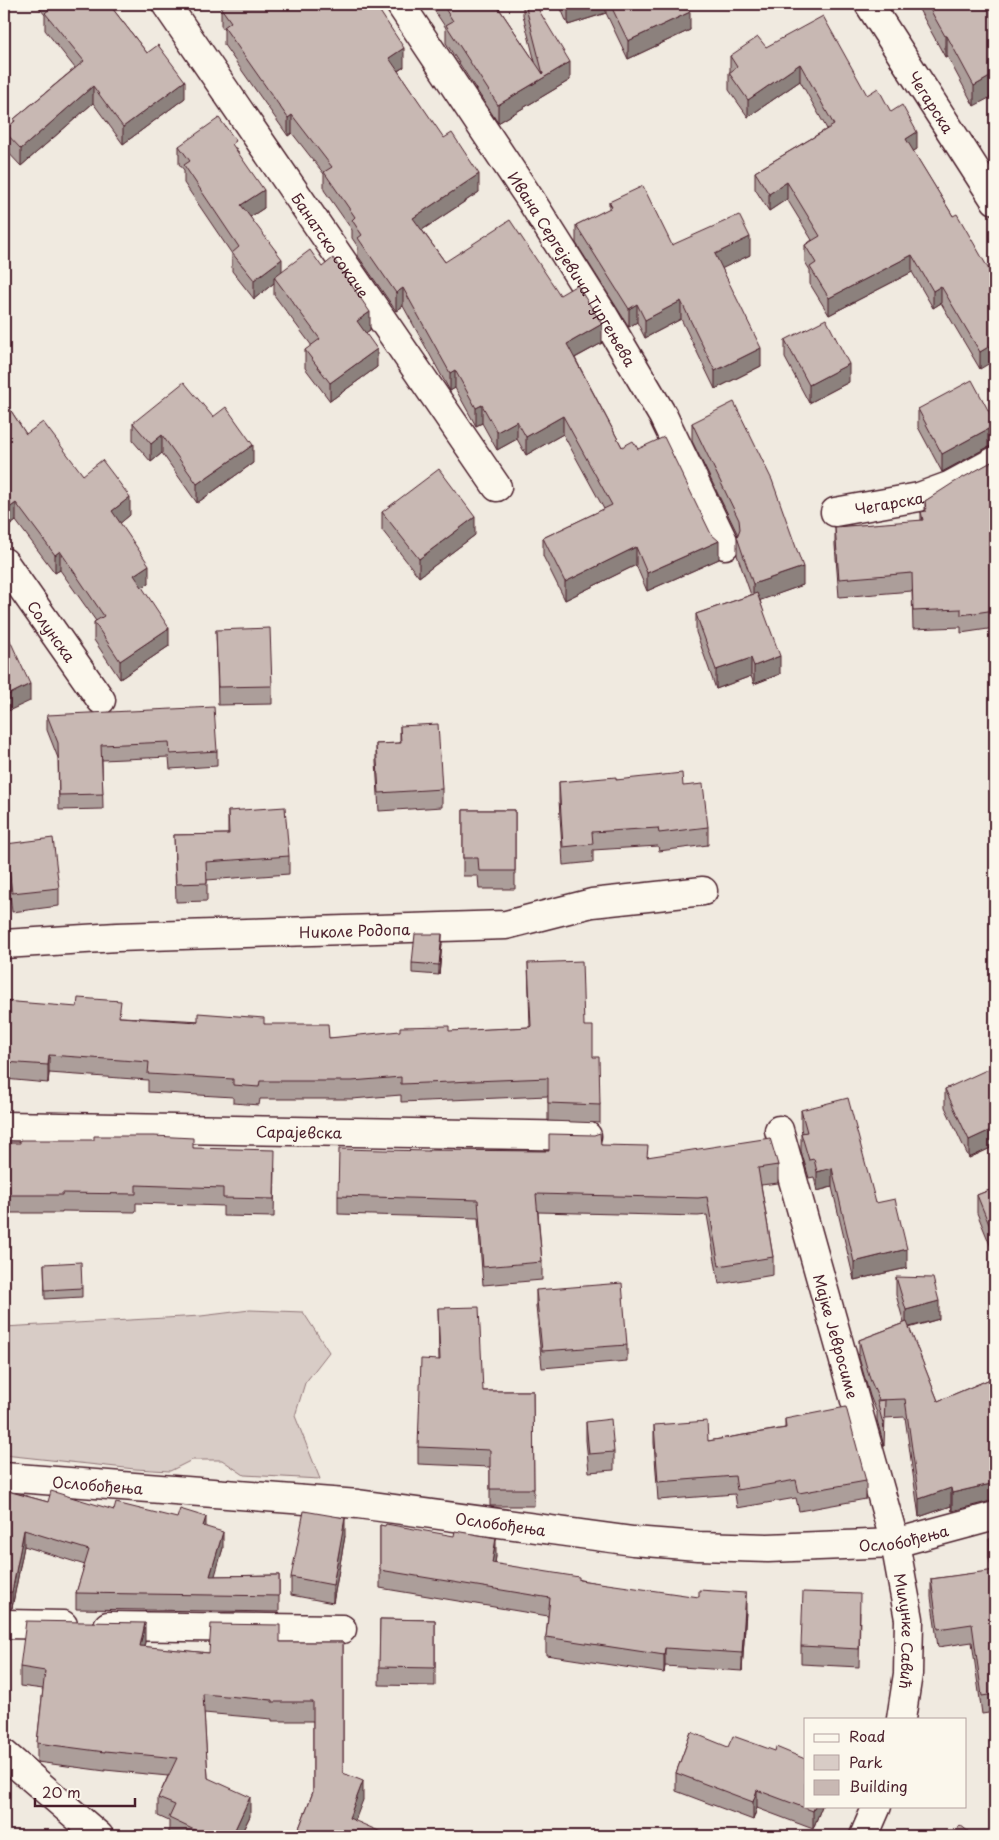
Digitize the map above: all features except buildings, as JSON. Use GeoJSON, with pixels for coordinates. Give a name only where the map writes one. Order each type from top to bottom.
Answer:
{"type":"FeatureCollection","features":[{"type":"Feature","properties":{"kind":"street","name":"Банатско сокаче"},"geometry":{"type":"LineString","coordinates":[[166,4],[497,486]]}},
{"type":"Feature","properties":{"kind":"street","name":"Ивана Сергејевича Тургењева"},"geometry":{"type":"LineString","coordinates":[[400,4],[530,200],[609,324],[663,416],[725,545]]}},
{"type":"Feature","properties":{"kind":"street","name":"Чегарска"},"geometry":{"type":"LineString","coordinates":[[869,4],[995,200]]}},
{"type":"Feature","properties":{"kind":"street","name":"Чегарска"},"geometry":{"type":"LineString","coordinates":[[834,512],[919,497],[949,486],[995,461]]}},
{"type":"Feature","properties":{"kind":"street","name":"Солунска"},"geometry":{"type":"LineString","coordinates":[[4,562],[101,700]]}},
{"type":"Feature","properties":{"kind":"street","name":"Николе Родопа"},"geometry":{"type":"LineString","coordinates":[[4,944],[117,938],[506,925],[592,903],[703,892]]}},
{"type":"Feature","properties":{"kind":"street","name":"Сарајевска"},"geometry":{"type":"LineString","coordinates":[[4,1126],[594,1136]]}},
{"type":"Feature","properties":{"kind":"street","name":"Мајке Јевросиме"},"geometry":{"type":"LineString","coordinates":[[779,1130],[895,1543]]}},
{"type":"Feature","properties":{"kind":"street","name":"Ослобођења"},"geometry":{"type":"LineString","coordinates":[[4,1477],[358,1504],[632,1541],[698,1546],[768,1548],[895,1543],[995,1516]]}},
{"type":"Feature","properties":{"kind":"street","name":"Милунке Савић"},"geometry":{"type":"LineString","coordinates":[[895,1543],[909,1619],[908,1674],[901,1718]]}},
{"type":"Feature","properties":{"kind":"street"},"geometry":{"type":"LineString","coordinates":[[4,1624],[342,1630]]}},
{"type":"Feature","properties":{"kind":"street"},"geometry":{"type":"LineString","coordinates":[[4,1754],[100,1836]]}},
{"type":"Feature","properties":{"kind":"street"},"geometry":{"type":"LineString","coordinates":[[864,1836],[876,1808]]}},
{"type":"Feature","properties":{"kind":"green space"},"geometry":{"type":"Polygon","coordinates":[[[250,1310],[303,1312],[329,1352],[305,1383],[295,1416],[320,1479],[244,1475],[222,1460],[192,1460],[170,1471],[4,1455],[4,1327],[201,1316],[250,1310]]]}}]}
